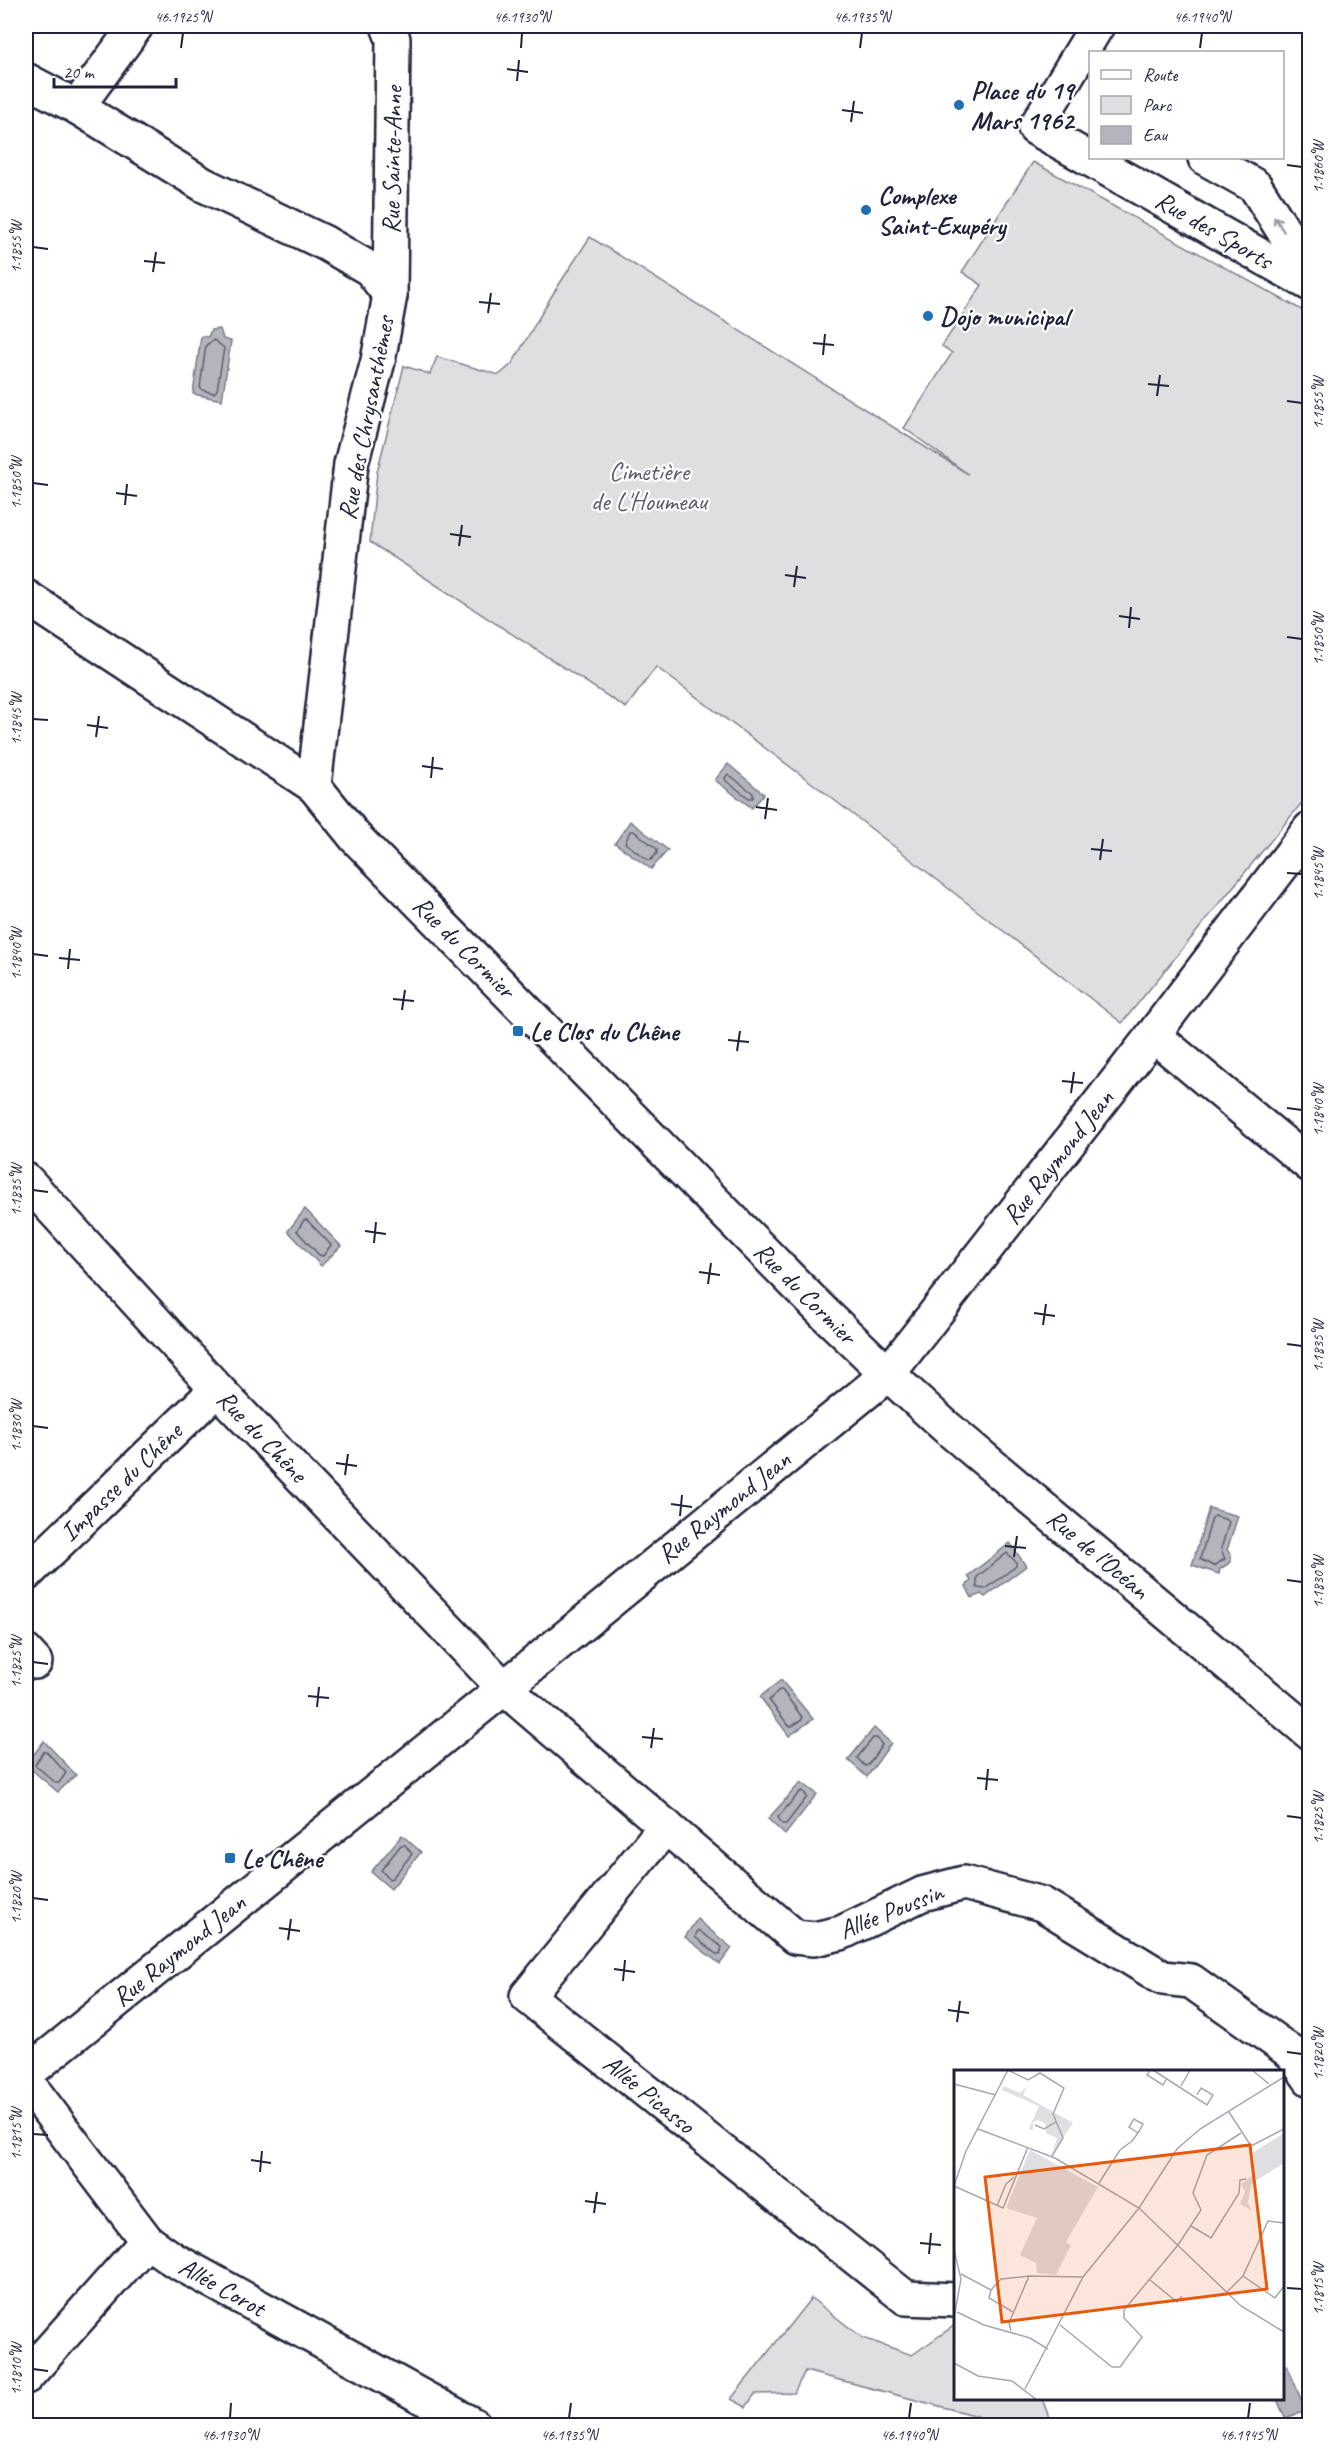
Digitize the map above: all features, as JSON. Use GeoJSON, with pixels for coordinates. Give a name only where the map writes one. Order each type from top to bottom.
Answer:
{"type":"FeatureCollection","features":[{"type":"Feature","properties":{"kind":"street"},"geometry":{"type":"LineString","coordinates":[[77,107],[136,26]]}},
{"type":"Feature","properties":{"kind":"street","name":"Rue Sainte-Anne"},"geometry":{"type":"LineString","coordinates":[[388,26],[393,39],[390,295]]}},
{"type":"Feature","properties":{"kind":"street","name":"Rue des Sports"},"geometry":{"type":"LineString","coordinates":[[1089,159],[1035,128],[1078,85],[1097,26]]}},
{"type":"Feature","properties":{"kind":"street","name":"Rue des Chrysanthèmes"},"geometry":{"type":"LineString","coordinates":[[26,80],[77,107],[204,185],[326,243],[370,268],[390,295],[378,361],[351,464],[314,786]]}},
{"type":"Feature","properties":{"kind":"street","name":"Rue des Sports"},"geometry":{"type":"LineString","coordinates":[[1090,159],[1310,284]]}},
{"type":"Feature","properties":{"kind":"street"},"geometry":{"type":"LineString","coordinates":[[1208,159],[1255,186],[1310,273]]}},
{"type":"Feature","properties":{"kind":"street","name":"Rue du Cormier"},"geometry":{"type":"LineString","coordinates":[[26,597],[314,786],[356,837],[824,1313],[888,1374]]}},
{"type":"Feature","properties":{"kind":"street","name":"Rue Raymond Jean"},"geometry":{"type":"LineString","coordinates":[[26,2074],[888,1374],[1153,1035],[1310,829]]}},
{"type":"Feature","properties":{"kind":"street"},"geometry":{"type":"LineString","coordinates":[[1153,1035],[1310,1165]]}},
{"type":"Feature","properties":{"kind":"street","name":"Rue du Chêne"},"geometry":{"type":"LineString","coordinates":[[26,1180],[217,1389],[504,1688]]}},
{"type":"Feature","properties":{"kind":"street","name":"Rue de l'Océan"},"geometry":{"type":"LineString","coordinates":[[888,1374],[945,1426],[1310,1733]]}},
{"type":"Feature","properties":{"kind":"street","name":"Impasse du Chêne"},"geometry":{"type":"LineString","coordinates":[[26,1574],[217,1389]]}},
{"type":"Feature","properties":{"kind":"street","name":"Allée Poussin"},"geometry":{"type":"LineString","coordinates":[[504,1688],[795,1937],[814,1940],[841,1933],[921,1894],[964,1883],[1042,1904],[1162,1978],[1191,1981],[1292,2053],[1310,2079]]}},
{"type":"Feature","properties":{"kind":"street","name":"Allée Picasso"},"geometry":{"type":"LineString","coordinates":[[666,1826],[526,1996],[906,2298],[954,2300]]}},
{"type":"Feature","properties":{"kind":"street","name":"Allée Corot"},"geometry":{"type":"LineString","coordinates":[[26,2081],[147,2241],[174,2260],[475,2426]]}},
{"type":"Feature","properties":{"kind":"street"},"geometry":{"type":"LineString","coordinates":[[26,2377],[147,2241]]}},
{"type":"Feature","properties":{"kind":"green space","name":"Cimetière de L'Houmeau"},"geometry":{"type":"Polygon","coordinates":[[[1033,162],[1309,314],[1309,794],[1122,1023],[820,789],[656,667],[626,708],[370,542],[377,472],[404,366],[430,374],[437,357],[499,375],[512,364],[551,297],[590,237],[968,474],[904,428],[952,353],[942,346],[982,285],[962,272],[1033,162]]]}},
{"type":"Feature","properties":{"kind":"green space"},"geometry":{"type":"Polygon","coordinates":[[[811,2298],[863,2338],[912,2355],[954,2326],[954,2400],[1043,2400],[1053,2425],[982,2425],[977,2416],[805,2371],[794,2393],[755,2394],[746,2407],[731,2399],[811,2298]]]}},
{"type":"Feature","properties":{"kind":"water"},"geometry":{"type":"Polygon","coordinates":[[[220,329],[223,339],[231,341],[222,400],[193,394],[201,336],[208,337],[211,330],[220,329]]]}},
{"type":"Feature","properties":{"kind":"water"},"geometry":{"type":"Polygon","coordinates":[[[728,764],[764,794],[752,808],[715,780],[728,764]]]}},
{"type":"Feature","properties":{"kind":"water"},"geometry":{"type":"Polygon","coordinates":[[[630,821],[668,850],[651,869],[615,843],[630,821]]]}},
{"type":"Feature","properties":{"kind":"water"},"geometry":{"type":"Polygon","coordinates":[[[305,1209],[341,1246],[321,1266],[288,1231],[305,1209]]]}},
{"type":"Feature","properties":{"kind":"water"},"geometry":{"type":"Polygon","coordinates":[[[1209,1508],[1238,1516],[1227,1550],[1231,1555],[1231,1562],[1220,1569],[1219,1574],[1192,1565],[1209,1508]]]}},
{"type":"Feature","properties":{"kind":"water"},"geometry":{"type":"Polygon","coordinates":[[[1010,1543],[1026,1566],[985,1597],[981,1594],[972,1598],[966,1586],[971,1581],[968,1576],[1010,1543]]]}},
{"type":"Feature","properties":{"kind":"water"},"geometry":{"type":"Polygon","coordinates":[[[781,1680],[813,1719],[789,1736],[760,1697],[781,1680]]]}},
{"type":"Feature","properties":{"kind":"water"},"geometry":{"type":"Polygon","coordinates":[[[874,1728],[891,1743],[867,1777],[848,1760],[874,1728]]]}},
{"type":"Feature","properties":{"kind":"water"},"geometry":{"type":"Polygon","coordinates":[[[44,1741],[76,1775],[58,1792],[26,1765],[44,1741]]]}},
{"type":"Feature","properties":{"kind":"water"},"geometry":{"type":"Polygon","coordinates":[[[801,1782],[817,1794],[785,1835],[768,1819],[801,1782]]]}},
{"type":"Feature","properties":{"kind":"water"},"geometry":{"type":"Polygon","coordinates":[[[402,1835],[421,1852],[391,1889],[371,1872],[402,1835]]]}},
{"type":"Feature","properties":{"kind":"water"},"geometry":{"type":"Polygon","coordinates":[[[697,1919],[732,1948],[720,1964],[685,1937],[697,1919]]]}},
{"type":"Feature","properties":{"kind":"water"},"geometry":{"type":"Polygon","coordinates":[[[1287,2365],[1306,2411],[1285,2418],[1277,2400],[1284,2400],[1284,2367],[1287,2365]]]}},
{"type":"Feature","properties":{"kind":"place","name":"Place du 19 Mars 1962"},"geometry":{"type":"Point","coordinates":[959,105]}},
{"type":"Feature","properties":{"kind":"place","name":"Complexe Saint-Exupéry"},"geometry":{"type":"Point","coordinates":[866,210]}},
{"type":"Feature","properties":{"kind":"place","name":"Dojo municipal"},"geometry":{"type":"Point","coordinates":[928,316]}},
{"type":"Feature","properties":{"kind":"place","name":"Le Clos du Chêne"},"geometry":{"type":"Point","coordinates":[518,1031]}},
{"type":"Feature","properties":{"kind":"place","name":"Le Chêne"},"geometry":{"type":"Point","coordinates":[230,1858]}}]}
